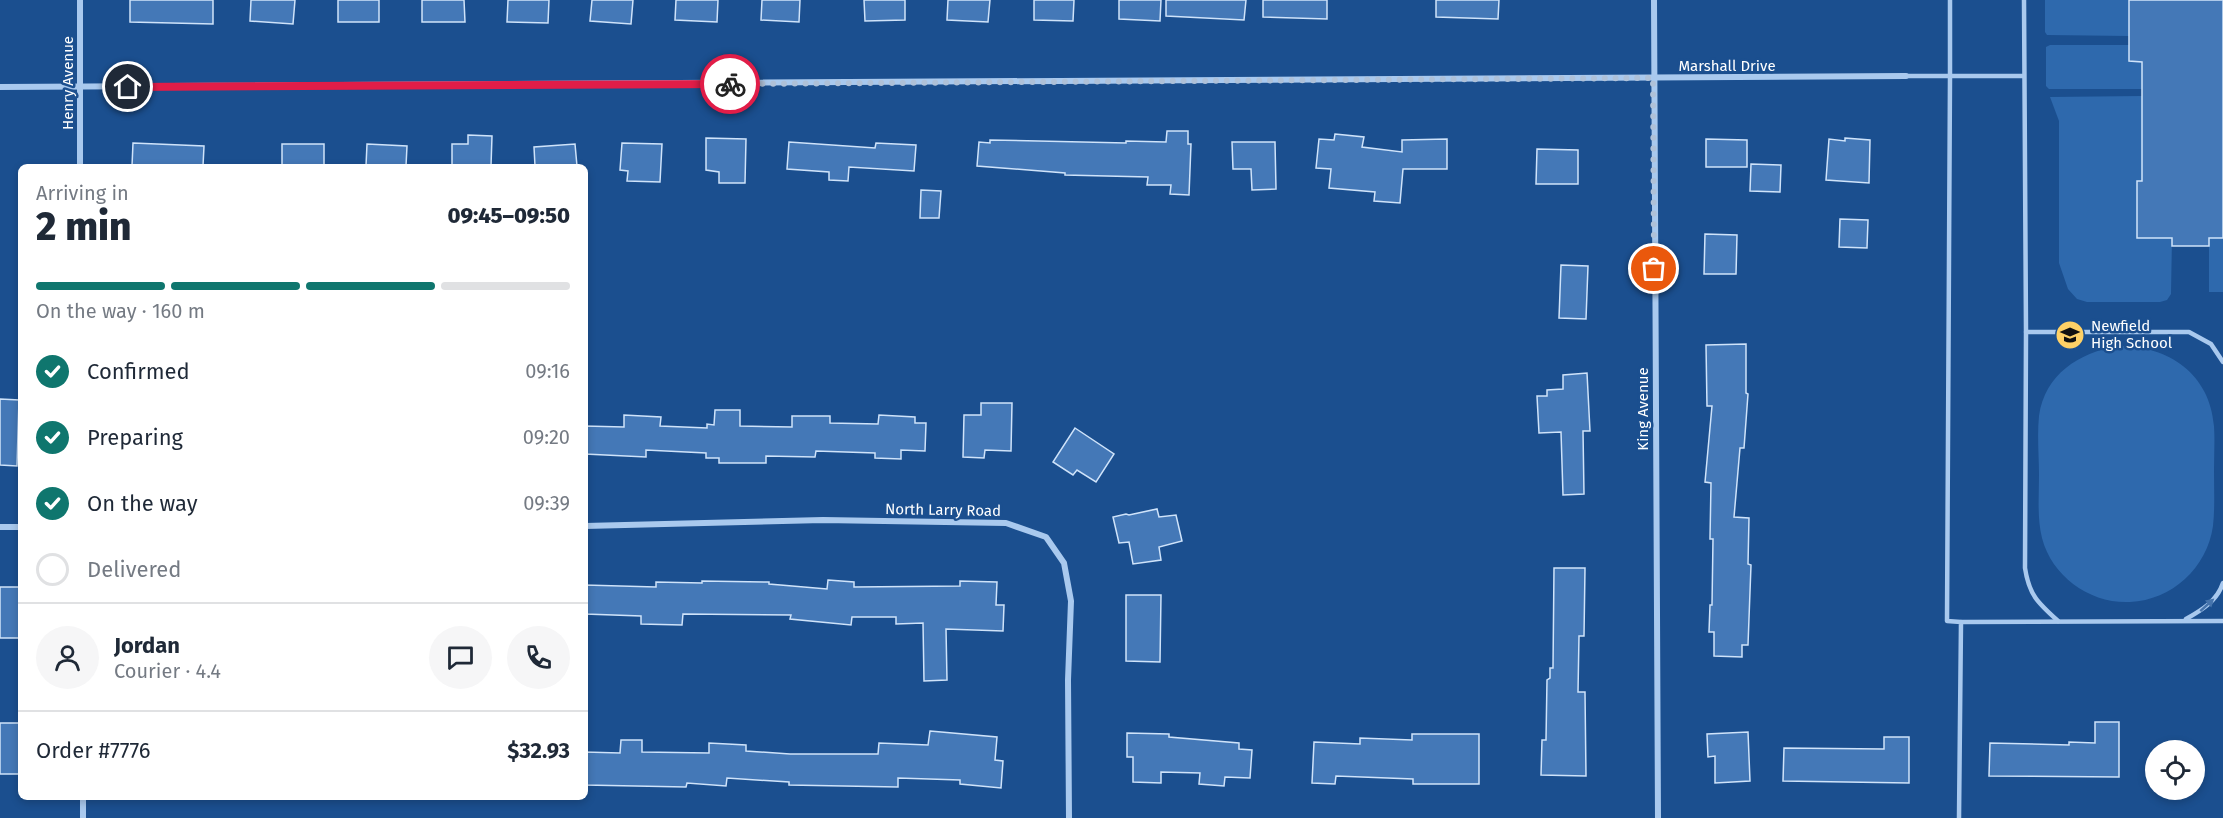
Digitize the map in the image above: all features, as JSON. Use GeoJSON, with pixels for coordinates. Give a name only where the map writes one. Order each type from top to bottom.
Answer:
{"type":"FeatureCollection","features":[{"type":"Feature","properties":{"kind":"street","name":"Henry Avenue"},"geometry":{"type":"LineString","coordinates":[[80,0],[80,164]]}},
{"type":"Feature","properties":{"kind":"street","name":"King Avenue"},"geometry":{"type":"LineString","coordinates":[[1654,0],[1658,818]]}},
{"type":"Feature","properties":{"kind":"street","name":"Marshall Drive"},"geometry":{"type":"LineString","coordinates":[[0,87],[1906,76]]}},
{"type":"Feature","properties":{"kind":"street","name":"North Larry Road"},"geometry":{"type":"LineString","coordinates":[[588,526],[823,520],[1006,523],[1046,537],[1064,563],[1071,602],[1068,680],[1069,818]]}},
{"type":"Feature","properties":{"kind":"street"},"geometry":{"type":"LineString","coordinates":[[0,527],[18,527]]}},
{"type":"Feature","properties":{"kind":"street"},"geometry":{"type":"LineString","coordinates":[[83,800],[83,818]]}},
{"type":"Feature","properties":{"kind":"lane"},"geometry":{"type":"LineString","coordinates":[[1950,0],[1947,621],[2223,621]]}},
{"type":"Feature","properties":{"kind":"lane"},"geometry":{"type":"LineString","coordinates":[[2024,0],[2025,568],[2028,587],[2041,605],[2058,621]]}},
{"type":"Feature","properties":{"kind":"lane"},"geometry":{"type":"LineString","coordinates":[[1906,76],[2023,76]]}},
{"type":"Feature","properties":{"kind":"lane"},"geometry":{"type":"LineString","coordinates":[[2026,332],[2189,333],[2211,344],[2223,362]]}},
{"type":"Feature","properties":{"kind":"lane"},"geometry":{"type":"LineString","coordinates":[[2184,621],[2207,607],[2221,590],[2223,583]]}},
{"type":"Feature","properties":{"kind":"lane"},"geometry":{"type":"LineString","coordinates":[[1959,818],[1961,621]]}},
{"type":"Feature","properties":{"kind":"shaded area"},"geometry":{"type":"Polygon","coordinates":[[[2045,0],[2129,0],[2129,36],[2047,35],[2045,32],[2045,0]]]}},
{"type":"Feature","properties":{"kind":"shaded area"},"geometry":{"type":"Polygon","coordinates":[[[2050,45],[2129,45],[2130,61],[2142,61],[2142,89],[2049,89],[2046,86],[2046,47],[2050,45]]]}},
{"type":"Feature","properties":{"kind":"shaded area"},"geometry":{"type":"Polygon","coordinates":[[[2142,96],[2142,181],[2137,181],[2137,237],[2172,238],[2171,294],[2167,300],[2160,302],[2087,302],[2077,299],[2068,289],[2059,263],[2059,121],[2050,97],[2142,96]]]}},
{"type":"Feature","properties":{"kind":"shaded area"},"geometry":{"type":"Polygon","coordinates":[[[2209,238],[2223,238],[2223,292],[2209,292],[2209,238]]]}},
{"type":"Feature","properties":{"kind":"shaded area"},"geometry":{"type":"Polygon","coordinates":[[[2117,346],[2153,351],[2183,366],[2195,377],[2204,391],[2211,407],[2214,426],[2214,519],[2203,555],[2185,579],[2173,588],[2145,600],[2130,602],[2101,598],[2088,593],[2064,576],[2054,565],[2047,552],[2040,530],[2039,515],[2038,423],[2048,388],[2056,377],[2077,360],[2117,346]]]}},
{"type":"Feature","properties":{"kind":"building"},"geometry":{"type":"Polygon","coordinates":[[[130,0],[213,0],[213,24],[130,22],[130,0]]]}},
{"type":"Feature","properties":{"kind":"building"},"geometry":{"type":"Polygon","coordinates":[[[251,0],[295,0],[293,24],[250,21],[251,0]]]}},
{"type":"Feature","properties":{"kind":"building"},"geometry":{"type":"Polygon","coordinates":[[[338,0],[379,0],[379,22],[338,22],[338,0]]]}},
{"type":"Feature","properties":{"kind":"building"},"geometry":{"type":"Polygon","coordinates":[[[422,0],[464,0],[465,22],[422,22],[422,0]]]}},
{"type":"Feature","properties":{"kind":"building"},"geometry":{"type":"Polygon","coordinates":[[[508,0],[549,0],[548,23],[507,22],[508,0]]]}},
{"type":"Feature","properties":{"kind":"building"},"geometry":{"type":"Polygon","coordinates":[[[592,0],[633,0],[631,24],[590,21],[592,0]]]}},
{"type":"Feature","properties":{"kind":"building"},"geometry":{"type":"Polygon","coordinates":[[[676,0],[718,0],[717,22],[675,20],[676,0]]]}},
{"type":"Feature","properties":{"kind":"building"},"geometry":{"type":"Polygon","coordinates":[[[762,0],[800,0],[799,22],[761,20],[762,0]]]}},
{"type":"Feature","properties":{"kind":"building"},"geometry":{"type":"Polygon","coordinates":[[[864,0],[905,0],[905,20],[865,21],[864,0]]]}},
{"type":"Feature","properties":{"kind":"building"},"geometry":{"type":"Polygon","coordinates":[[[948,0],[990,0],[988,22],[947,20],[948,0]]]}},
{"type":"Feature","properties":{"kind":"building"},"geometry":{"type":"Polygon","coordinates":[[[1034,0],[1074,0],[1073,21],[1034,20],[1034,0]]]}},
{"type":"Feature","properties":{"kind":"building"},"geometry":{"type":"Polygon","coordinates":[[[1119,0],[1161,0],[1160,21],[1119,19],[1119,0]]]}},
{"type":"Feature","properties":{"kind":"building"},"geometry":{"type":"Polygon","coordinates":[[[1166,0],[1246,0],[1244,20],[1166,16],[1166,0]]]}},
{"type":"Feature","properties":{"kind":"building"},"geometry":{"type":"Polygon","coordinates":[[[1263,0],[1327,0],[1327,19],[1263,17],[1263,0]]]}},
{"type":"Feature","properties":{"kind":"building"},"geometry":{"type":"Polygon","coordinates":[[[1436,0],[1499,0],[1498,19],[1436,17],[1436,0]]]}},
{"type":"Feature","properties":{"kind":"building"},"geometry":{"type":"Polygon","coordinates":[[[2129,0],[2223,0],[2223,238],[2209,238],[2209,246],[2172,246],[2172,238],[2137,238],[2137,181],[2142,181],[2142,62],[2129,61],[2129,0]]]}},
{"type":"Feature","properties":{"kind":"building"},"geometry":{"type":"Polygon","coordinates":[[[1167,131],[1188,131],[1188,144],[1191,144],[1189,195],[1170,194],[1171,185],[1147,185],[1148,177],[1065,175],[1065,173],[977,166],[979,142],[990,143],[990,140],[1166,142],[1167,131]]]}},
{"type":"Feature","properties":{"kind":"building"},"geometry":{"type":"Polygon","coordinates":[[[1335,134],[1364,137],[1362,147],[1402,152],[1402,140],[1447,139],[1447,169],[1403,169],[1400,203],[1374,201],[1375,192],[1329,188],[1331,169],[1316,168],[1319,139],[1334,140],[1335,134]]]}},
{"type":"Feature","properties":{"kind":"building"},"geometry":{"type":"Polygon","coordinates":[[[468,135],[492,136],[491,164],[452,164],[452,144],[468,144],[468,135]]]}},
{"type":"Feature","properties":{"kind":"building"},"geometry":{"type":"Polygon","coordinates":[[[706,138],[746,139],[745,183],[719,183],[719,172],[706,170],[706,138]]]}},
{"type":"Feature","properties":{"kind":"building"},"geometry":{"type":"Polygon","coordinates":[[[1845,138],[1870,140],[1869,183],[1826,180],[1829,139],[1845,141],[1845,138]]]}},
{"type":"Feature","properties":{"kind":"building"},"geometry":{"type":"Polygon","coordinates":[[[1706,139],[1747,140],[1747,167],[1706,167],[1706,139]]]}},
{"type":"Feature","properties":{"kind":"building"},"geometry":{"type":"Polygon","coordinates":[[[789,142],[875,148],[876,143],[916,145],[914,171],[849,167],[848,181],[829,180],[829,172],[787,169],[789,142]]]}},
{"type":"Feature","properties":{"kind":"building"},"geometry":{"type":"Polygon","coordinates":[[[1232,142],[1275,142],[1276,189],[1252,190],[1251,169],[1233,169],[1232,142]]]}},
{"type":"Feature","properties":{"kind":"building"},"geometry":{"type":"Polygon","coordinates":[[[133,143],[204,146],[203,164],[132,164],[133,143]]]}},
{"type":"Feature","properties":{"kind":"building"},"geometry":{"type":"Polygon","coordinates":[[[622,143],[662,144],[660,182],[627,181],[628,171],[620,170],[622,143]]]}},
{"type":"Feature","properties":{"kind":"building"},"geometry":{"type":"Polygon","coordinates":[[[282,144],[324,144],[324,164],[282,164],[282,144]]]}},
{"type":"Feature","properties":{"kind":"building"},"geometry":{"type":"Polygon","coordinates":[[[367,144],[407,146],[406,164],[366,164],[367,144]]]}},
{"type":"Feature","properties":{"kind":"building"},"geometry":{"type":"Polygon","coordinates":[[[575,144],[577,164],[535,164],[534,147],[575,144]]]}},
{"type":"Feature","properties":{"kind":"building"},"geometry":{"type":"Polygon","coordinates":[[[1537,149],[1578,150],[1578,184],[1536,184],[1537,149]]]}},
{"type":"Feature","properties":{"kind":"building"},"geometry":{"type":"Polygon","coordinates":[[[1751,164],[1781,165],[1780,192],[1750,191],[1751,164]]]}},
{"type":"Feature","properties":{"kind":"building"},"geometry":{"type":"Polygon","coordinates":[[[921,190],[941,191],[939,218],[920,218],[921,190]]]}},
{"type":"Feature","properties":{"kind":"building"},"geometry":{"type":"Polygon","coordinates":[[[1840,219],[1868,220],[1867,248],[1839,247],[1840,219]]]}},
{"type":"Feature","properties":{"kind":"building"},"geometry":{"type":"Polygon","coordinates":[[[1705,234],[1737,235],[1736,274],[1704,274],[1705,234]]]}},
{"type":"Feature","properties":{"kind":"building"},"geometry":{"type":"Polygon","coordinates":[[[1561,265],[1588,266],[1586,319],[1559,318],[1561,265]]]}},
{"type":"Feature","properties":{"kind":"building"},"geometry":{"type":"Polygon","coordinates":[[[1746,344],[1746,393],[1748,394],[1744,448],[1740,448],[1734,517],[1749,518],[1748,564],[1751,565],[1748,645],[1742,645],[1742,657],[1714,656],[1714,632],[1709,632],[1710,605],[1712,605],[1713,539],[1710,539],[1711,483],[1705,482],[1712,406],[1707,406],[1706,345],[1746,344]]]}},
{"type":"Feature","properties":{"kind":"building"},"geometry":{"type":"Polygon","coordinates":[[[1587,373],[1590,431],[1583,431],[1584,494],[1563,495],[1561,432],[1539,433],[1537,396],[1547,396],[1547,390],[1563,389],[1563,375],[1587,373]]]}},
{"type":"Feature","properties":{"kind":"building"},"geometry":{"type":"Polygon","coordinates":[[[0,399],[18,400],[17,466],[0,465],[0,399]]]}},
{"type":"Feature","properties":{"kind":"building"},"geometry":{"type":"Polygon","coordinates":[[[981,403],[1012,403],[1011,451],[985,450],[984,458],[963,457],[964,415],[981,415],[981,403]]]}},
{"type":"Feature","properties":{"kind":"building"},"geometry":{"type":"Polygon","coordinates":[[[715,410],[740,410],[740,426],[792,427],[792,416],[830,416],[830,423],[878,424],[879,415],[915,417],[915,423],[926,423],[925,451],[901,450],[901,459],[875,458],[875,453],[816,451],[815,457],[766,456],[766,463],[719,463],[719,458],[706,458],[706,453],[646,450],[646,457],[588,454],[588,426],[624,427],[624,415],[661,417],[660,426],[707,428],[707,424],[714,425],[715,410]]]}},
{"type":"Feature","properties":{"kind":"building"},"geometry":{"type":"Polygon","coordinates":[[[1075,428],[1114,454],[1096,482],[1077,470],[1073,475],[1053,462],[1075,428]]]}},
{"type":"Feature","properties":{"kind":"building"},"geometry":{"type":"Polygon","coordinates":[[[1157,509],[1159,517],[1176,515],[1182,541],[1159,547],[1161,560],[1133,564],[1129,542],[1119,543],[1113,517],[1157,509]]]}},
{"type":"Feature","properties":{"kind":"building"},"geometry":{"type":"Polygon","coordinates":[[[1554,568],[1585,568],[1584,636],[1579,636],[1578,692],[1585,692],[1586,776],[1541,775],[1542,740],[1546,740],[1547,680],[1550,678],[1550,668],[1553,668],[1554,568]]]}},
{"type":"Feature","properties":{"kind":"building"},"geometry":{"type":"Polygon","coordinates":[[[828,580],[854,582],[854,587],[960,586],[960,581],[997,582],[996,605],[1004,605],[1003,631],[946,629],[947,680],[924,681],[923,623],[896,624],[896,617],[852,617],[851,625],[790,619],[791,615],[683,614],[682,625],[641,624],[641,616],[588,614],[588,585],[656,587],[656,582],[769,582],[769,584],[827,589],[828,580]]]}},
{"type":"Feature","properties":{"kind":"building"},"geometry":{"type":"Polygon","coordinates":[[[0,587],[18,587],[18,638],[0,638],[0,587]]]}},
{"type":"Feature","properties":{"kind":"building"},"geometry":{"type":"Polygon","coordinates":[[[1126,595],[1161,595],[1160,662],[1126,661],[1126,595]]]}},
{"type":"Feature","properties":{"kind":"building"},"geometry":{"type":"Polygon","coordinates":[[[2095,722],[2119,722],[2119,777],[1989,776],[1990,743],[2069,745],[2069,742],[2095,743],[2095,722]]]}},
{"type":"Feature","properties":{"kind":"building"},"geometry":{"type":"Polygon","coordinates":[[[0,723],[18,723],[18,774],[0,774],[0,723]]]}},
{"type":"Feature","properties":{"kind":"building"},"geometry":{"type":"Polygon","coordinates":[[[930,731],[997,737],[995,760],[1003,761],[1001,788],[960,784],[960,780],[898,778],[898,787],[789,785],[789,782],[727,778],[726,786],[687,783],[686,787],[588,785],[588,752],[620,753],[621,740],[642,740],[642,752],[709,753],[709,743],[746,745],[746,751],[790,754],[878,754],[879,743],[928,745],[930,731]]]}},
{"type":"Feature","properties":{"kind":"building"},"geometry":{"type":"Polygon","coordinates":[[[1748,732],[1750,781],[1715,783],[1715,756],[1708,757],[1707,734],[1748,732]]]}},
{"type":"Feature","properties":{"kind":"building"},"geometry":{"type":"Polygon","coordinates":[[[1127,733],[1169,734],[1169,737],[1239,743],[1239,749],[1252,750],[1250,778],[1225,777],[1224,786],[1199,784],[1200,773],[1161,772],[1161,783],[1133,782],[1133,757],[1127,757],[1127,733]]]}},
{"type":"Feature","properties":{"kind":"building"},"geometry":{"type":"Polygon","coordinates":[[[1412,734],[1479,734],[1479,784],[1413,784],[1413,779],[1336,776],[1335,784],[1312,783],[1314,742],[1360,744],[1360,738],[1412,740],[1412,734]]]}},
{"type":"Feature","properties":{"kind":"building"},"geometry":{"type":"Polygon","coordinates":[[[1884,737],[1909,737],[1909,783],[1783,781],[1784,748],[1884,749],[1884,737]]]}},
{"type":"Feature","properties":{"kind":"way so far"},"geometry":{"type":"LineString","coordinates":[[730,84],[1653,78],[1654,269]]}},
{"type":"Feature","properties":{"kind":"place","name":"Newfield High School"},"geometry":{"type":"Point","coordinates":[2070,335]}},
{"type":"Feature","properties":{"kind":"route"},"geometry":{"type":"LineString","coordinates":[[128,87],[730,84]]}}]}
